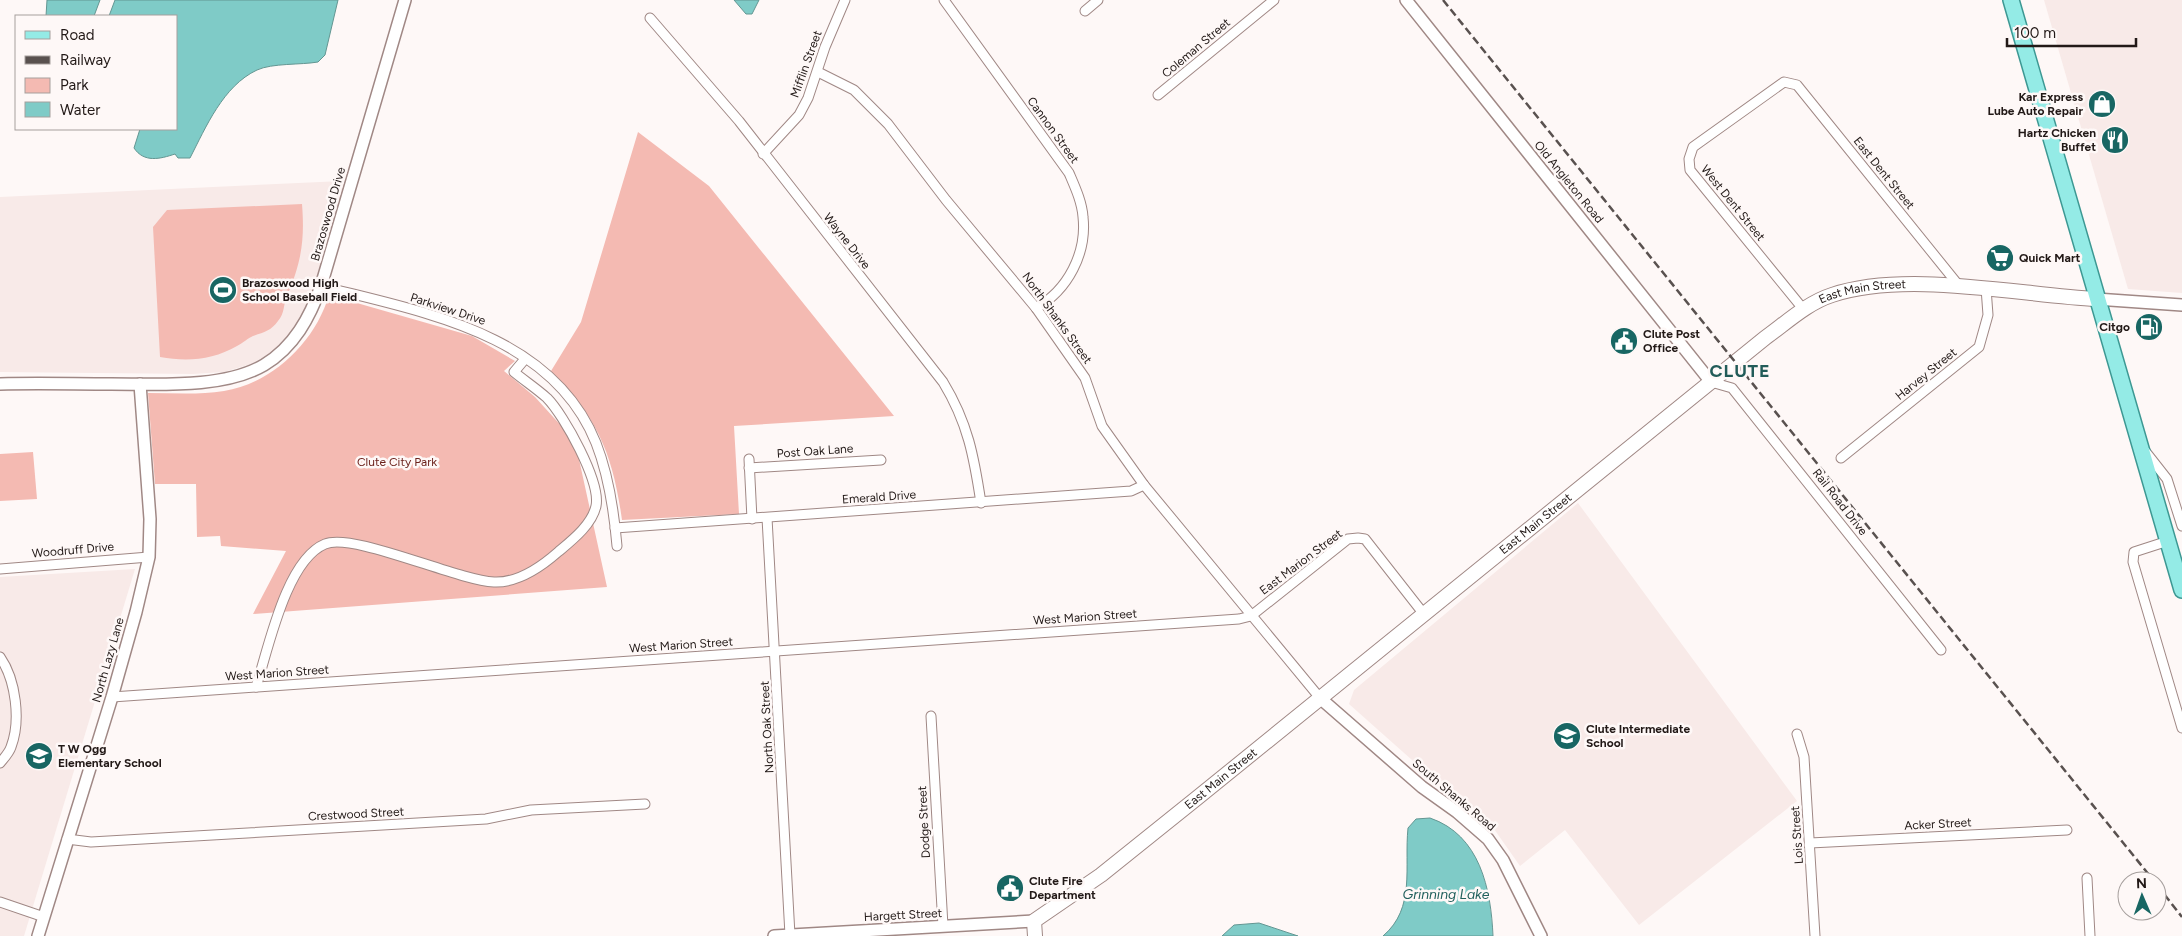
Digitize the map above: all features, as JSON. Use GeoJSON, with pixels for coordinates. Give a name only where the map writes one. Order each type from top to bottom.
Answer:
{"type":"FeatureCollection","features":[{"type":"Feature","properties":{"kind":"main road"},"geometry":{"type":"LineString","coordinates":[[2012,0],[2096,299],[2182,590]]}},
{"type":"Feature","properties":{"kind":"main road","name":"East Main Street"},"geometry":{"type":"LineString","coordinates":[[1034,921],[1101,874],[1765,338],[1804,310],[1832,295],[1857,289],[1889,285],[1986,288],[2096,299]]}},
{"type":"Feature","properties":{"kind":"main road"},"geometry":{"type":"LineString","coordinates":[[1034,921],[1035,936]]}},
{"type":"Feature","properties":{"kind":"street","name":"Brazoswood Drive"},"geometry":{"type":"LineString","coordinates":[[0,384],[140,384],[222,380],[264,365],[284,350],[297,336],[313,308],[321,286],[405,0]]}},
{"type":"Feature","properties":{"kind":"street","name":"Mifflin Street"},"geometry":{"type":"LineString","coordinates":[[763,154],[798,116],[818,72],[828,38],[845,0]]}},
{"type":"Feature","properties":{"kind":"street","name":"Cannon Street"},"geometry":{"type":"LineString","coordinates":[[944,0],[1069,173],[1079,198],[1084,236],[1080,254],[1061,287],[1048,301],[1036,308]]}},
{"type":"Feature","properties":{"kind":"street"},"geometry":{"type":"LineString","coordinates":[[1085,11],[1098,0]]}},
{"type":"Feature","properties":{"kind":"street","name":"Coleman Street"},"geometry":{"type":"LineString","coordinates":[[1158,95],[1274,0]]}},
{"type":"Feature","properties":{"kind":"street","name":"Old Angleton Road"},"geometry":{"type":"LineString","coordinates":[[1406,0],[1712,382]]}},
{"type":"Feature","properties":{"kind":"street","name":"Wayne Drive"},"geometry":{"type":"LineString","coordinates":[[650,18],[739,121],[943,382],[953,399],[974,452],[981,503]]}},
{"type":"Feature","properties":{"kind":"street","name":"North Shanks Street"},"geometry":{"type":"LineString","coordinates":[[818,72],[854,90],[888,124],[946,200],[1036,308],[1085,378],[1102,426],[1144,485],[1320,698]]}},
{"type":"Feature","properties":{"kind":"street","name":"East Dent Street"},"geometry":{"type":"LineString","coordinates":[[1784,82],[1797,85],[1960,287]]}},
{"type":"Feature","properties":{"kind":"street","name":"West Dent Street"},"geometry":{"type":"LineString","coordinates":[[1784,82],[1693,147],[1689,159],[1690,170],[1804,310]]}},
{"type":"Feature","properties":{"kind":"street","name":"Parkview Drive"},"geometry":{"type":"LineString","coordinates":[[321,286],[470,327],[497,340],[545,373],[566,394],[588,425],[596,442],[608,478],[617,546]]}},
{"type":"Feature","properties":{"kind":"street","name":"Harvey Street"},"geometry":{"type":"LineString","coordinates":[[1841,458],[1979,347],[1988,315],[1986,288]]}},
{"type":"Feature","properties":{"kind":"street"},"geometry":{"type":"LineString","coordinates":[[2096,299],[2182,305]]}},
{"type":"Feature","properties":{"kind":"street"},"geometry":{"type":"LineString","coordinates":[[256,687],[290,583],[314,552],[327,543],[364,546],[474,578],[499,582],[516,578],[529,572],[552,557],[578,535],[596,508],[596,496],[582,452],[564,420],[547,399],[514,372],[525,358]]}},
{"type":"Feature","properties":{"kind":"street","name":"Rail Road Drive"},"geometry":{"type":"LineString","coordinates":[[1712,382],[1732,388],[1941,650]]}},
{"type":"Feature","properties":{"kind":"street","name":"North Lazy Lane"},"geometry":{"type":"LineString","coordinates":[[38,936],[112,698],[149,557],[150,519],[140,384]]}},
{"type":"Feature","properties":{"kind":"street"},"geometry":{"type":"LineString","coordinates":[[2141,446],[2167,479],[2182,526]]}},
{"type":"Feature","properties":{"kind":"street","name":"Post Oak Lane"},"geometry":{"type":"LineString","coordinates":[[752,519],[749,464],[882,460]]}},
{"type":"Feature","properties":{"kind":"street","name":"Emerald Drive"},"geometry":{"type":"LineString","coordinates":[[615,528],[1131,491],[1144,485]]}},
{"type":"Feature","properties":{"kind":"street","name":"North Oak Street"},"geometry":{"type":"LineString","coordinates":[[767,518],[776,651],[790,935]]}},
{"type":"Feature","properties":{"kind":"street","name":"East Marion Street"},"geometry":{"type":"LineString","coordinates":[[1251,616],[1348,539],[1358,538],[1365,539],[1423,613]]}},
{"type":"Feature","properties":{"kind":"street"},"geometry":{"type":"LineString","coordinates":[[2168,541],[2134,552],[2133,562],[2182,728]]}},
{"type":"Feature","properties":{"kind":"street","name":"Woodruff Drive"},"geometry":{"type":"LineString","coordinates":[[0,569],[149,557]]}},
{"type":"Feature","properties":{"kind":"street","name":"West Marion Street"},"geometry":{"type":"LineString","coordinates":[[112,698],[1229,620],[1251,616]]}},
{"type":"Feature","properties":{"kind":"street"},"geometry":{"type":"LineString","coordinates":[[0,657],[6,665],[14,697],[15,727],[11,748],[0,763]]}},
{"type":"Feature","properties":{"kind":"street","name":"South Shanks Road"},"geometry":{"type":"LineString","coordinates":[[1320,698],[1422,787],[1458,812],[1488,839],[1503,860],[1541,936]]}},
{"type":"Feature","properties":{"kind":"street","name":"Dodge Street"},"geometry":{"type":"LineString","coordinates":[[931,716],[943,926]]}},
{"type":"Feature","properties":{"kind":"street","name":"Lois Street"},"geometry":{"type":"LineString","coordinates":[[1797,734],[1804,757],[1815,936]]}},
{"type":"Feature","properties":{"kind":"street","name":"Crestwood Street"},"geometry":{"type":"LineString","coordinates":[[67,839],[91,842],[476,819],[531,810],[646,804]]}},
{"type":"Feature","properties":{"kind":"street","name":"Acker Street"},"geometry":{"type":"LineString","coordinates":[[1810,843],[2067,830]]}},
{"type":"Feature","properties":{"kind":"street"},"geometry":{"type":"LineString","coordinates":[[2087,878],[2090,936]]}},
{"type":"Feature","properties":{"kind":"street"},"geometry":{"type":"LineString","coordinates":[[0,902],[44,917]]}},
{"type":"Feature","properties":{"kind":"street","name":"Hargett Street"},"geometry":{"type":"LineString","coordinates":[[774,936],[855,934],[943,926],[1034,921]]}},
{"type":"Feature","properties":{"kind":"shaded area"},"geometry":{"type":"Polygon","coordinates":[[[2044,0],[2182,0],[2182,293],[2128,289],[2044,0]]]}},
{"type":"Feature","properties":{"kind":"shaded area"},"geometry":{"type":"Polygon","coordinates":[[[342,181],[345,188],[306,312],[284,341],[269,354],[251,364],[224,372],[193,374],[0,372],[0,197],[342,181]]]}},
{"type":"Feature","properties":{"kind":"shaded area","name":"Clute Intermediate School"},"geometry":{"type":"Polygon","coordinates":[[[1578,503],[1797,801],[1639,925],[1565,830],[1520,866],[1487,819],[1421,768],[1349,704],[1354,690],[1578,503]]]}},
{"type":"Feature","properties":{"kind":"shaded area","name":"T W Ogg Elementary School"},"geometry":{"type":"Polygon","coordinates":[[[135,569],[24,936],[0,936],[0,577],[135,569]]]}},
{"type":"Feature","properties":{"kind":"green space"},"geometry":{"type":"Polygon","coordinates":[[[638,132],[709,186],[894,416],[734,426],[739,514],[622,520],[614,476],[601,439],[581,405],[551,371],[581,322],[638,132]]]}},
{"type":"Feature","properties":{"kind":"green space","name":"Brazoswood High School Baseball Field"},"geometry":{"type":"Polygon","coordinates":[[[302,204],[303,229],[299,262],[282,315],[273,327],[251,337],[228,351],[209,357],[180,359],[160,357],[153,227],[167,210],[302,204]]]}},
{"type":"Feature","properties":{"kind":"green space","name":"Clute City Park"},"geometry":{"type":"Polygon","coordinates":[[[329,295],[472,336],[515,361],[504,371],[535,397],[575,441],[607,587],[253,614],[286,551],[221,546],[220,536],[197,537],[196,484],[155,484],[148,393],[224,391],[242,387],[259,379],[275,370],[303,344],[314,329],[329,295]]]}},
{"type":"Feature","properties":{"kind":"green space"},"geometry":{"type":"Polygon","coordinates":[[[33,452],[37,499],[0,501],[0,454],[33,452]]]}},
{"type":"Feature","properties":{"kind":"water"},"geometry":{"type":"Polygon","coordinates":[[[47,0],[100,0],[94,15],[46,15],[47,0]]]}},
{"type":"Feature","properties":{"kind":"water"},"geometry":{"type":"Polygon","coordinates":[[[115,0],[338,0],[325,55],[318,62],[270,66],[257,70],[245,77],[234,86],[217,108],[190,158],[178,158],[175,154],[147,158],[138,153],[134,148],[140,130],[178,130],[178,15],[109,15],[115,0]]]}},
{"type":"Feature","properties":{"kind":"water"},"geometry":{"type":"Polygon","coordinates":[[[734,0],[759,0],[752,14],[746,14],[734,0]]]}},
{"type":"Feature","properties":{"kind":"water","name":"Grinning Lake"},"geometry":{"type":"Polygon","coordinates":[[[1430,818],[1447,826],[1461,837],[1480,866],[1489,900],[1493,936],[1383,936],[1393,925],[1400,913],[1404,900],[1408,828],[1416,819],[1430,818]]]}},
{"type":"Feature","properties":{"kind":"water"},"geometry":{"type":"Polygon","coordinates":[[[1259,923],[1298,936],[1222,936],[1234,925],[1259,923]]]}},
{"type":"Feature","properties":{"kind":"railway"},"geometry":{"type":"LineString","coordinates":[[1443,0],[2146,871]]}},
{"type":"Feature","properties":{"kind":"railway"},"geometry":{"type":"LineString","coordinates":[[2167,898],[2182,917]]}},
{"type":"Feature","properties":{"kind":"place","name":"Kar Express Lube Auto Repair"},"geometry":{"type":"Point","coordinates":[2102,104]}},
{"type":"Feature","properties":{"kind":"place","name":"Hartz Chicken Buffet"},"geometry":{"type":"Point","coordinates":[2115,140]}},
{"type":"Feature","properties":{"kind":"place","name":"Quick Mart"},"geometry":{"type":"Point","coordinates":[2000,258]}},
{"type":"Feature","properties":{"kind":"place","name":"Brazoswood High School Baseball Field"},"geometry":{"type":"Point","coordinates":[223,290]}},
{"type":"Feature","properties":{"kind":"place","name":"Citgo"},"geometry":{"type":"Point","coordinates":[2149,327]}},
{"type":"Feature","properties":{"kind":"place","name":"Clute Post Office"},"geometry":{"type":"Point","coordinates":[1624,341]}},
{"type":"Feature","properties":{"kind":"place","name":"Clute Intermediate School"},"geometry":{"type":"Point","coordinates":[1567,736]}},
{"type":"Feature","properties":{"kind":"place","name":"T W Ogg Elementary School"},"geometry":{"type":"Point","coordinates":[39,756]}},
{"type":"Feature","properties":{"kind":"place","name":"Clute Fire Department"},"geometry":{"type":"Point","coordinates":[1010,888]}},
{"type":"Feature","properties":{"kind":"district","name":"CLUTE"},"geometry":{"type":"Point","coordinates":[1740,371]}}]}
